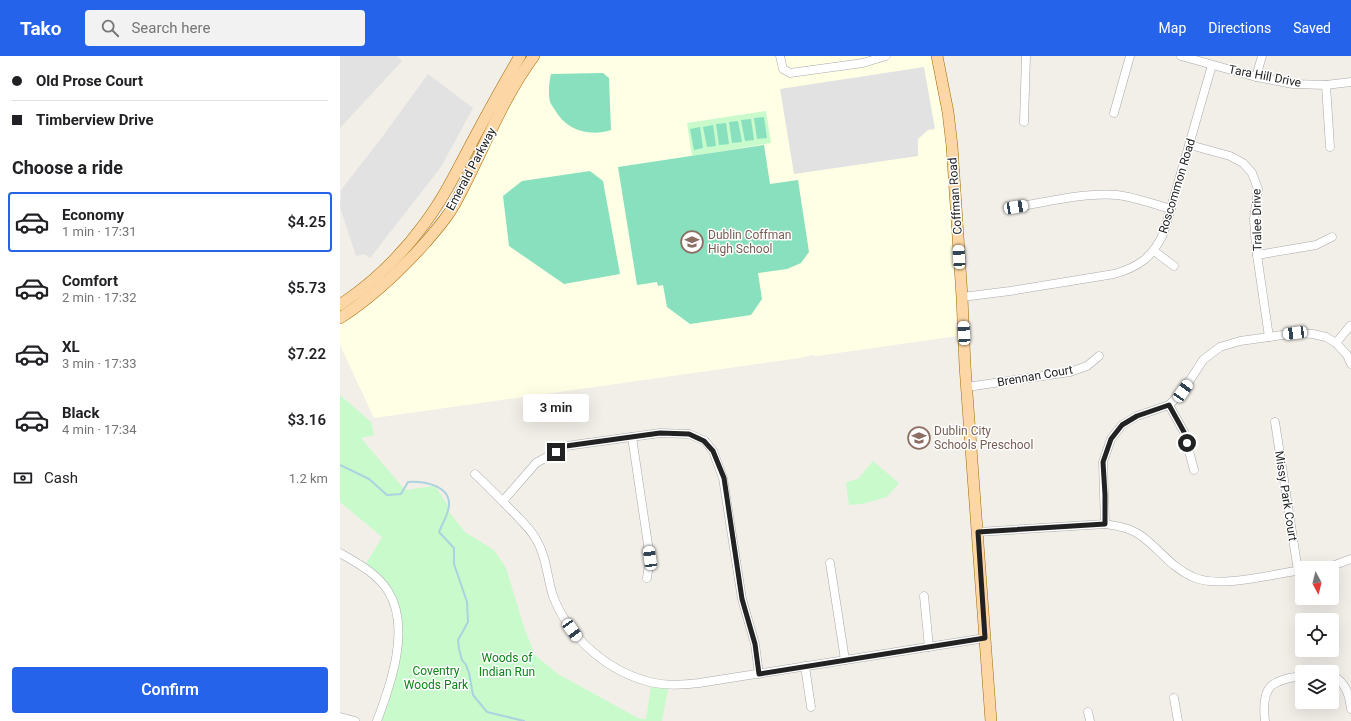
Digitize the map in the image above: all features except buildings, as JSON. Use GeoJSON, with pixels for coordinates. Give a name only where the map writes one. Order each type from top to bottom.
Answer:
{"type":"FeatureCollection","features":[{"type":"Feature","properties":{"kind":"main road","name":"Emerald Parkway"},"geometry":{"type":"LineString","coordinates":[[340,305],[360,292],[376,278],[398,256],[425,223],[442,198],[491,106],[520,56]]}},
{"type":"Feature","properties":{"kind":"main road","name":"Emerald Parkway"},"geometry":{"type":"LineString","coordinates":[[340,318],[371,296],[398,273],[438,228],[457,200],[501,112],[526,67],[534,56]]}},
{"type":"Feature","properties":{"kind":"main road","name":"Coffman Road"},"geometry":{"type":"LineString","coordinates":[[937,56],[948,112],[952,146],[967,388],[991,721]]}},
{"type":"Feature","properties":{"kind":"street"},"geometry":{"type":"LineString","coordinates":[[780,56],[783,69],[790,74],[860,64],[886,56]]}},
{"type":"Feature","properties":{"kind":"street"},"geometry":{"type":"LineString","coordinates":[[1024,122],[1026,56]]}},
{"type":"Feature","properties":{"kind":"street"},"geometry":{"type":"LineString","coordinates":[[1114,113],[1130,56]]}},
{"type":"Feature","properties":{"kind":"street","name":"Tara Hill Drive"},"geometry":{"type":"LineString","coordinates":[[1181,56],[1256,77],[1293,84],[1326,85],[1351,82]]}},
{"type":"Feature","properties":{"kind":"street"},"geometry":{"type":"LineString","coordinates":[[1256,77],[1262,56]]}},
{"type":"Feature","properties":{"kind":"street","name":"Roscommon Road"},"geometry":{"type":"LineString","coordinates":[[962,297],[1010,291],[1114,274],[1128,270],[1141,263],[1154,251],[1164,232],[1212,65]]}},
{"type":"Feature","properties":{"kind":"street"},"geometry":{"type":"LineString","coordinates":[[1326,85],[1330,147]]}},
{"type":"Feature","properties":{"kind":"street","name":"Tralee Drive"},"geometry":{"type":"LineString","coordinates":[[1190,145],[1230,156],[1243,163],[1252,173],[1258,189],[1254,219],[1257,255],[1269,336]]}},
{"type":"Feature","properties":{"kind":"street"},"geometry":{"type":"LineString","coordinates":[[1016,207],[1098,194],[1118,195],[1171,209]]}},
{"type":"Feature","properties":{"kind":"street"},"geometry":{"type":"LineString","coordinates":[[1257,255],[1316,245],[1332,237]]}},
{"type":"Feature","properties":{"kind":"street"},"geometry":{"type":"LineString","coordinates":[[1154,251],[1174,266]]}},
{"type":"Feature","properties":{"kind":"street"},"geometry":{"type":"LineString","coordinates":[[1336,343],[1350,326]]}},
{"type":"Feature","properties":{"kind":"street"},"geometry":{"type":"LineString","coordinates":[[1105,524],[1103,462],[1111,439],[1122,425],[1137,416],[1169,405],[1183,391],[1203,360],[1220,347],[1240,341],[1269,336],[1309,333],[1326,337],[1336,343],[1347,355],[1351,364]]}},
{"type":"Feature","properties":{"kind":"street","name":"Brennan Court"},"geometry":{"type":"LineString","coordinates":[[967,388],[1070,372],[1087,366],[1099,356]]}},
{"type":"Feature","properties":{"kind":"street"},"geometry":{"type":"LineString","coordinates":[[1169,405],[1184,432],[1194,470]]}},
{"type":"Feature","properties":{"kind":"street","name":"Missy Park Court"},"geometry":{"type":"LineString","coordinates":[[1275,422],[1298,561]]}},
{"type":"Feature","properties":{"kind":"street"},"geometry":{"type":"LineString","coordinates":[[503,501],[536,463],[566,446],[660,433],[689,434],[704,441],[713,451],[724,478],[742,599],[755,644],[759,674]]}},
{"type":"Feature","properties":{"kind":"street"},"geometry":{"type":"LineString","coordinates":[[632,437],[650,558],[647,578]]}},
{"type":"Feature","properties":{"kind":"street"},"geometry":{"type":"LineString","coordinates":[[475,474],[503,501],[537,539],[543,552],[548,577],[559,610],[579,639],[602,659],[620,670],[650,682],[684,685],[985,638]]}},
{"type":"Feature","properties":{"kind":"street"},"geometry":{"type":"LineString","coordinates":[[978,532],[1105,524],[1134,532],[1151,544],[1165,559],[1194,578],[1204,581],[1228,582],[1295,571]]}},
{"type":"Feature","properties":{"kind":"street"},"geometry":{"type":"LineString","coordinates":[[340,553],[364,567],[377,578],[388,591],[395,608],[398,628],[397,659],[387,694],[377,721]]}},
{"type":"Feature","properties":{"kind":"street"},"geometry":{"type":"LineString","coordinates":[[1339,563],[1351,559]]}},
{"type":"Feature","properties":{"kind":"street"},"geometry":{"type":"LineString","coordinates":[[830,563],[845,660]]}},
{"type":"Feature","properties":{"kind":"street"},"geometry":{"type":"LineString","coordinates":[[924,596],[929,647]]}},
{"type":"Feature","properties":{"kind":"street"},"geometry":{"type":"LineString","coordinates":[[805,666],[811,707]]}},
{"type":"Feature","properties":{"kind":"street"},"geometry":{"type":"LineString","coordinates":[[1265,721],[1264,700],[1269,689],[1276,682],[1284,678],[1295,677]]}},
{"type":"Feature","properties":{"kind":"street"},"geometry":{"type":"LineString","coordinates":[[1339,678],[1347,688],[1351,709]]}},
{"type":"Feature","properties":{"kind":"street"},"geometry":{"type":"LineString","coordinates":[[1174,698],[1178,721]]}},
{"type":"Feature","properties":{"kind":"street"},"geometry":{"type":"LineString","coordinates":[[1088,712],[1090,721]]}},
{"type":"Feature","properties":{"kind":"street"},"geometry":{"type":"LineString","coordinates":[[340,717],[355,721]]}},
{"type":"Feature","properties":{"kind":"shaded area"},"geometry":{"type":"Polygon","coordinates":[[[340,56],[397,56],[402,61],[340,128],[340,56]]]}},
{"type":"Feature","properties":{"kind":"shaded area","name":"Dublin Coffman High School"},"geometry":{"type":"Polygon","coordinates":[[[534,56],[937,56],[939,62],[964,335],[817,356],[812,355],[800,358],[374,418],[340,345],[340,318],[438,228],[534,56]]]}},
{"type":"Feature","properties":{"kind":"shaded area"},"geometry":{"type":"Polygon","coordinates":[[[924,67],[935,129],[928,130],[918,139],[918,156],[794,174],[780,89],[924,67]]]}},
{"type":"Feature","properties":{"kind":"shaded area"},"geometry":{"type":"Polygon","coordinates":[[[428,74],[473,108],[441,167],[370,258],[365,254],[356,256],[340,207],[341,190],[428,74]]]}},
{"type":"Feature","properties":{"kind":"green space"},"geometry":{"type":"Polygon","coordinates":[[[603,73],[609,78],[611,130],[595,133],[587,132],[565,123],[550,102],[549,88],[551,74],[603,73]]]}},
{"type":"Feature","properties":{"kind":"green space"},"geometry":{"type":"Polygon","coordinates":[[[766,111],[771,143],[692,156],[687,123],[766,111]]]}},
{"type":"Feature","properties":{"kind":"green space"},"geometry":{"type":"Polygon","coordinates":[[[764,117],[767,138],[757,139],[754,118],[764,117]]]}},
{"type":"Feature","properties":{"kind":"green space"},"geometry":{"type":"Polygon","coordinates":[[[751,119],[754,140],[745,141],[741,120],[751,119]]]}},
{"type":"Feature","properties":{"kind":"green space"},"geometry":{"type":"Polygon","coordinates":[[[738,121],[742,142],[732,143],[729,122],[738,121]]]}},
{"type":"Feature","properties":{"kind":"green space"},"geometry":{"type":"Polygon","coordinates":[[[726,123],[729,144],[719,145],[716,124],[726,123]]]}},
{"type":"Feature","properties":{"kind":"green space"},"geometry":{"type":"Polygon","coordinates":[[[713,125],[716,146],[707,147],[703,127],[713,125]]]}},
{"type":"Feature","properties":{"kind":"green space"},"geometry":{"type":"Polygon","coordinates":[[[700,127],[703,148],[694,150],[690,129],[700,127]]]}},
{"type":"Feature","properties":{"kind":"green space"},"geometry":{"type":"Polygon","coordinates":[[[764,145],[770,184],[798,180],[809,252],[801,263],[787,269],[758,273],[762,299],[751,315],[690,324],[667,307],[663,285],[658,286],[657,282],[637,285],[618,167],[764,145]]]}},
{"type":"Feature","properties":{"kind":"green space"},"geometry":{"type":"Polygon","coordinates":[[[590,171],[603,181],[620,274],[564,284],[509,246],[503,196],[522,181],[590,171]]]}},
{"type":"Feature","properties":{"kind":"green space","name":"Coventry Woods Park"},"geometry":{"type":"Polygon","coordinates":[[[340,395],[371,422],[374,435],[361,438],[405,490],[435,486],[449,507],[449,512],[465,532],[494,550],[506,568],[524,627],[535,655],[558,674],[640,719],[646,719],[651,687],[668,689],[662,721],[377,721],[388,688],[398,628],[388,591],[364,567],[382,537],[340,502],[340,395]]]}},
{"type":"Feature","properties":{"kind":"green space"},"geometry":{"type":"Polygon","coordinates":[[[873,461],[899,483],[887,497],[862,504],[849,505],[846,482],[858,479],[873,461]]]}},
{"type":"Feature","properties":{"kind":"waterway"},"geometry":{"type":"LineString","coordinates":[[340,465],[369,479],[387,495],[401,494],[408,482],[421,482],[428,484],[445,493],[448,498],[449,508],[439,532],[454,548],[454,564],[467,602],[468,622],[458,640],[462,660],[469,673],[473,695],[487,712],[524,721]]}},
{"type":"Feature","properties":{"kind":"place","name":"Dublin Coffman High School"},"geometry":{"type":"Point","coordinates":[692,242]}},
{"type":"Feature","properties":{"kind":"place","name":"Dublin City Schools Preschool"},"geometry":{"type":"Point","coordinates":[919,438]}},
{"type":"Feature","properties":{"kind":"route"},"geometry":{"type":"LineString","coordinates":[[556,452],[566,446],[660,433],[689,434],[704,441],[713,451],[724,478],[742,599],[755,644],[759,674],[985,638],[978,532],[1105,524],[1103,462],[1111,439],[1122,425],[1137,416],[1169,405],[1184,432],[1187,443]]}},
{"type":"Feature","properties":{"kind":"park label","name":"Woods of Indian Run"},"geometry":{"type":"Point","coordinates":[507,665]}}]}
